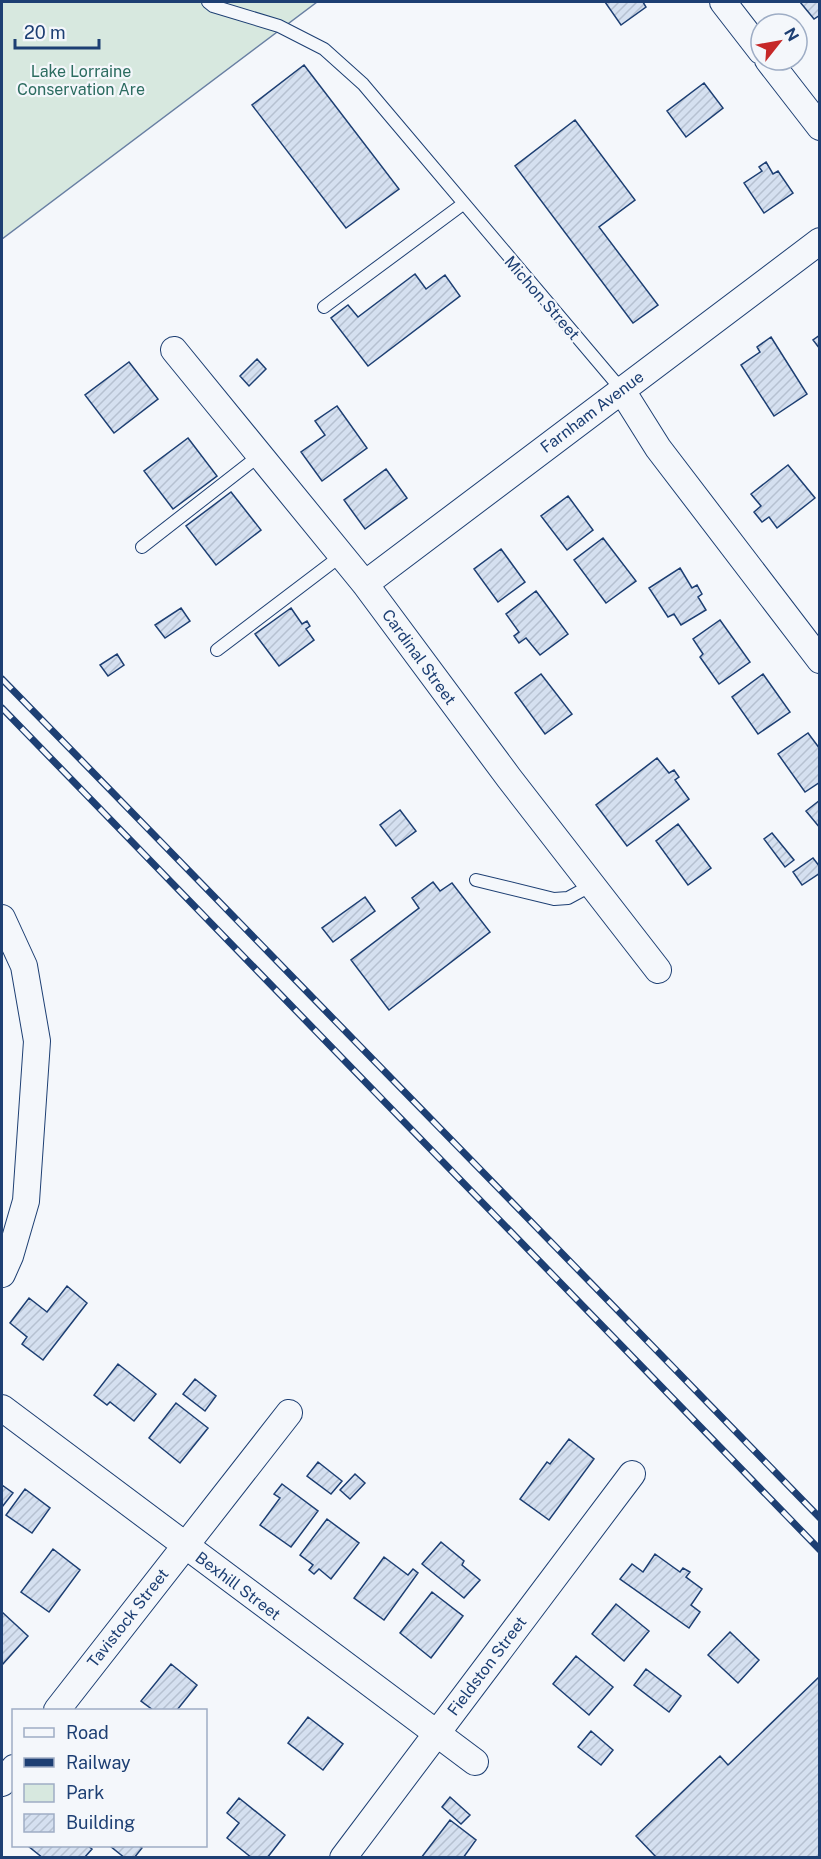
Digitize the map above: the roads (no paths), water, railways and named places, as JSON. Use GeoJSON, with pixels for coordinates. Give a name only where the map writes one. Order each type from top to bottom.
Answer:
{"type":"FeatureCollection","features":[{"type":"Feature","properties":{"kind":"street"},"geometry":{"type":"LineString","coordinates":[[723,2],[749,36]]}},
{"type":"Feature","properties":{"kind":"street"},"geometry":{"type":"LineString","coordinates":[[777,72],[819,127]]}},
{"type":"Feature","properties":{"kind":"street","name":"Farnham Avenue"},"geometry":{"type":"LineString","coordinates":[[365,584],[819,242]]}},
{"type":"Feature","properties":{"kind":"street","name":"Cardinal Street"},"geometry":{"type":"LineString","coordinates":[[174,350],[365,584],[508,778],[658,970]]}},
{"type":"Feature","properties":{"kind":"street","name":"Michon Street"},"geometry":{"type":"LineString","coordinates":[[621,389],[658,448],[819,660]]}},
{"type":"Feature","properties":{"kind":"street"},"geometry":{"type":"LineString","coordinates":[[2,918],[24,966],[37,1041],[26,1201],[10,1256],[2,1274]]}},
{"type":"Feature","properties":{"kind":"street","name":"Bexhill Street"},"geometry":{"type":"LineString","coordinates":[[2,1408],[475,1762]]}},
{"type":"Feature","properties":{"kind":"street","name":"Tavistock Street"},"geometry":{"type":"LineString","coordinates":[[58,1709],[289,1413]]}},
{"type":"Feature","properties":{"kind":"street","name":"Fieldston Street"},"geometry":{"type":"LineString","coordinates":[[343,1857],[632,1474]]}},
{"type":"Feature","properties":{"kind":"street"},"geometry":{"type":"LineString","coordinates":[[2,1783],[12,1770]]}},
{"type":"Feature","properties":{"kind":"lane","name":"Michon Street"},"geometry":{"type":"LineString","coordinates":[[208,2],[213,6],[279,26],[324,49],[363,84],[621,389]]}},
{"type":"Feature","properties":{"kind":"lane"},"geometry":{"type":"LineString","coordinates":[[324,307],[463,204]]}},
{"type":"Feature","properties":{"kind":"lane"},"geometry":{"type":"LineString","coordinates":[[142,547],[260,455]]}},
{"type":"Feature","properties":{"kind":"lane"},"geometry":{"type":"LineString","coordinates":[[217,650],[342,555]]}},
{"type":"Feature","properties":{"kind":"lane"},"geometry":{"type":"LineString","coordinates":[[476,880],[554,899],[568,898],[592,885]]}},
{"type":"Feature","properties":{"kind":"railway"},"geometry":{"type":"LineString","coordinates":[[2,679],[820,1518]]}},
{"type":"Feature","properties":{"kind":"railway"},"geometry":{"type":"LineString","coordinates":[[2,708],[820,1550]]}},
{"type":"Feature","properties":{"kind":"park label","name":"Lake Lorraine Conservation Are"},"geometry":{"type":"Point","coordinates":[81,80]}}]}
